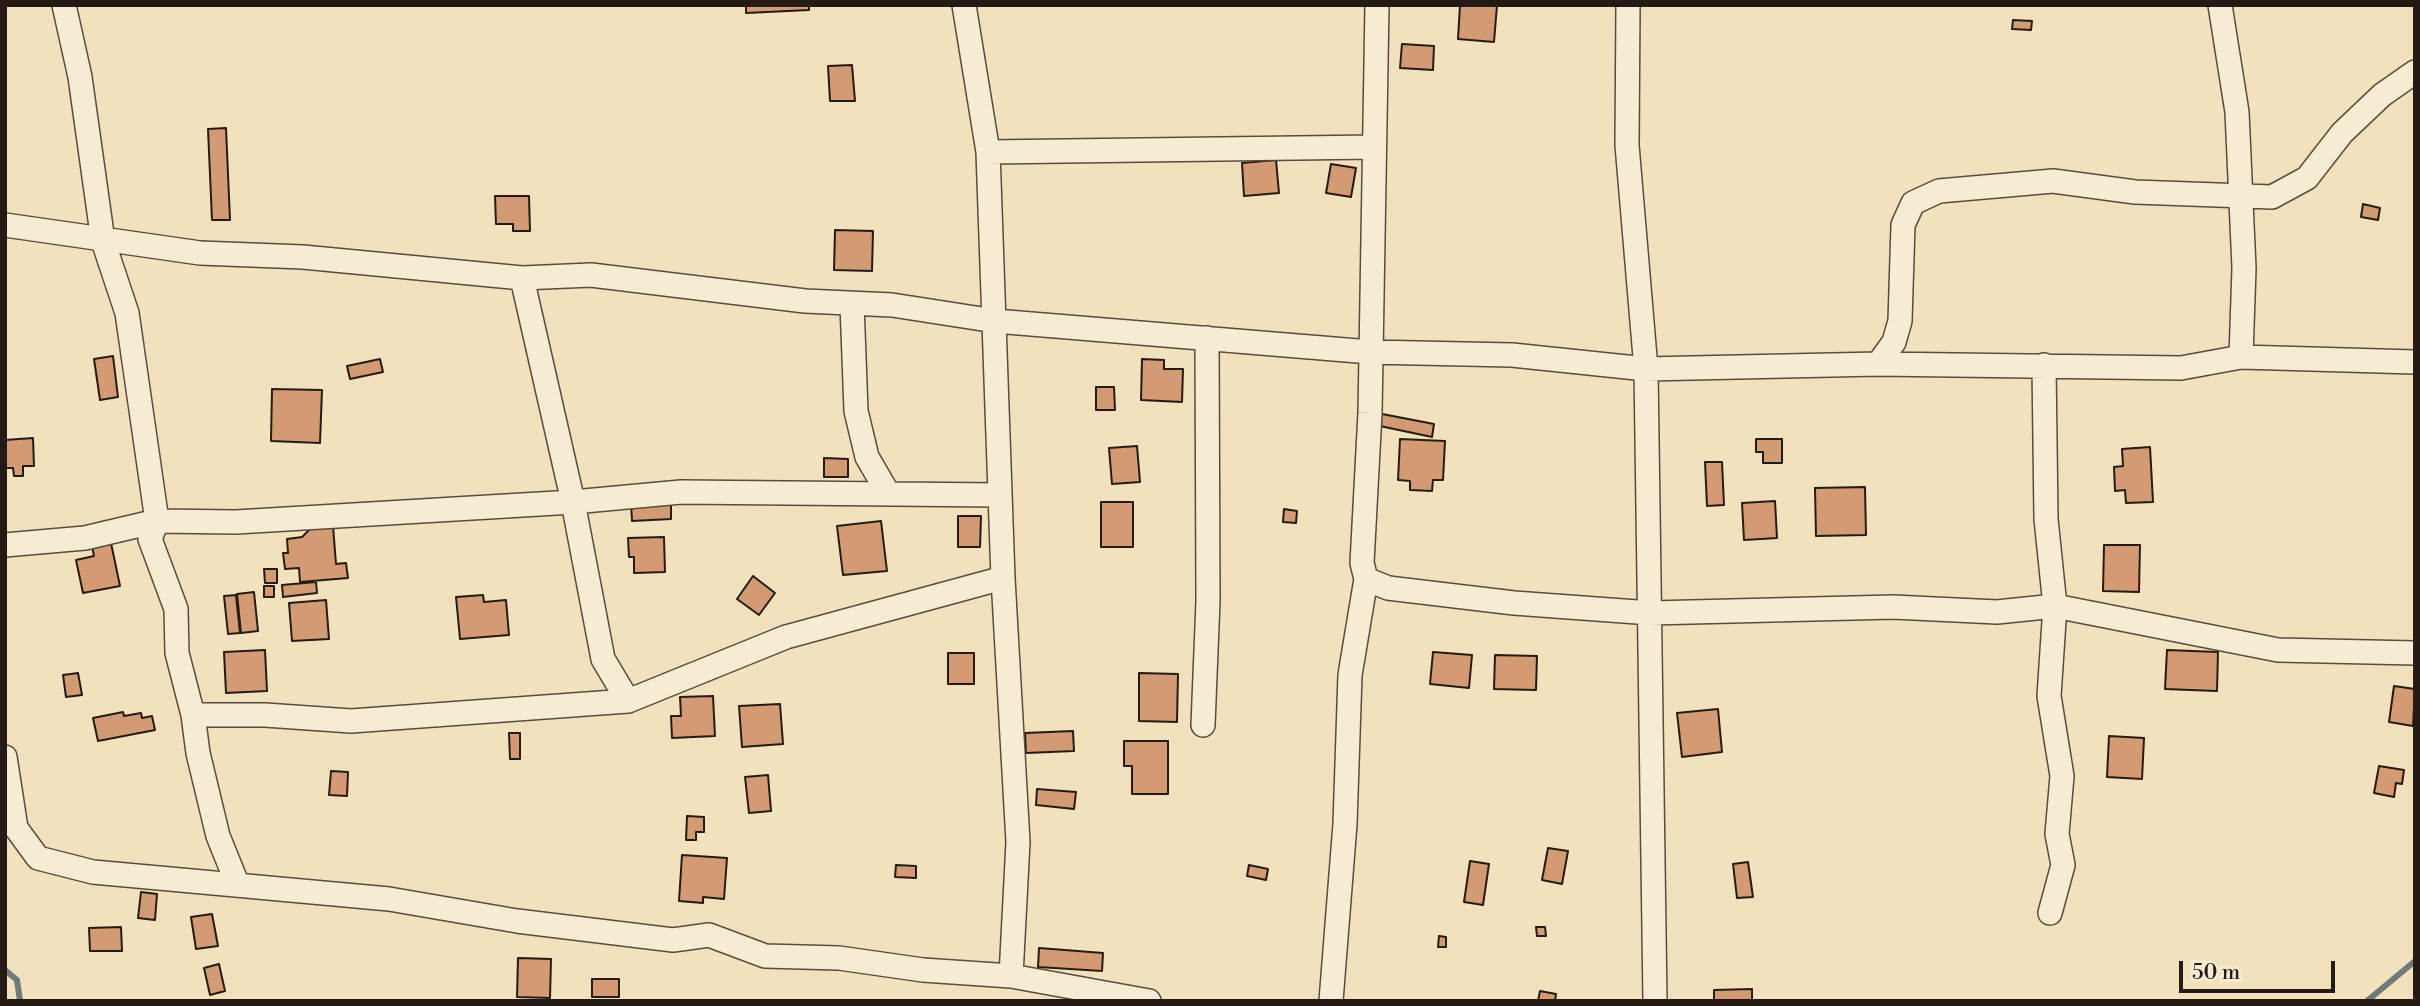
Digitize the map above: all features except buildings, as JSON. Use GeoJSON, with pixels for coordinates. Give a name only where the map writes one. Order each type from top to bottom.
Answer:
{"type":"FeatureCollection","features":[{"type":"Feature","properties":{"kind":"street"},"geometry":{"type":"LineString","coordinates":[[64,5],[80,77],[103,241],[127,313],[157,521],[150,539],[176,608],[177,653],[193,715],[198,753],[219,836],[237,883]]}},
{"type":"Feature","properties":{"kind":"street"},"geometry":{"type":"LineString","coordinates":[[964,5],[988,152],[999,495],[1018,842],[1011,976]]}},
{"type":"Feature","properties":{"kind":"street"},"geometry":{"type":"LineString","coordinates":[[1331,1001],[1345,824],[1350,675],[1366,579],[1362,563],[1370,352],[1377,5]]}},
{"type":"Feature","properties":{"kind":"street"},"geometry":{"type":"LineString","coordinates":[[1628,5],[1627,145],[1646,369],[1655,1001]]}},
{"type":"Feature","properties":{"kind":"street"},"geometry":{"type":"LineString","coordinates":[[2220,5],[2236,112],[2241,194],[2244,268],[2241,357]]}},
{"type":"Feature","properties":{"kind":"street"},"geometry":{"type":"LineString","coordinates":[[1878,364],[1894,342],[1900,321],[1903,225],[1913,203],[1939,191],[2053,181],[2135,191],[2272,197],[2306,178],[2342,133],[2382,95],[2415,72]]}},
{"type":"Feature","properties":{"kind":"street"},"geometry":{"type":"LineString","coordinates":[[988,152],[1374,147]]}},
{"type":"Feature","properties":{"kind":"street"},"geometry":{"type":"LineString","coordinates":[[5,225],[200,253],[303,257],[522,278],[591,275],[852,304],[892,305],[995,321],[1370,352],[1511,355],[1646,369],[1878,364],[2181,368],[2241,357],[2415,362]]}},
{"type":"Feature","properties":{"kind":"street"},"geometry":{"type":"LineString","coordinates":[[522,278],[573,502],[603,659],[628,702]]}},
{"type":"Feature","properties":{"kind":"street"},"geometry":{"type":"LineString","coordinates":[[852,304],[856,411],[867,457],[888,493]]}},
{"type":"Feature","properties":{"kind":"street"},"geometry":{"type":"LineString","coordinates":[[1203,725],[1208,601],[1207,338]]}},
{"type":"Feature","properties":{"kind":"street"},"geometry":{"type":"LineString","coordinates":[[2044,365],[2046,519],[2055,606],[2049,696],[2062,776],[2057,834],[2063,866],[2050,913]]}},
{"type":"Feature","properties":{"kind":"street"},"geometry":{"type":"LineString","coordinates":[[5,545],[85,538],[157,521],[236,522],[573,502],[681,492],[999,495]]}},
{"type":"Feature","properties":{"kind":"street"},"geometry":{"type":"LineString","coordinates":[[193,715],[265,715],[351,721],[628,702],[786,637],[1003,578]]}},
{"type":"Feature","properties":{"kind":"street"},"geometry":{"type":"LineString","coordinates":[[1366,579],[1401,590],[1514,603],[1651,613],[1893,607],[1997,612],[2055,606],[2278,650],[2415,653]]}},
{"type":"Feature","properties":{"kind":"street"},"geometry":{"type":"LineString","coordinates":[[5,757],[16,828],[38,858],[93,872],[237,883],[299,893],[389,900],[517,921],[673,940],[709,935],[765,956],[839,958],[923,970],[1011,976],[1149,1001]]}},
{"type":"Feature","properties":{"kind":"waterway"},"geometry":{"type":"LineString","coordinates":[[2367,1001],[2415,961]]}},
{"type":"Feature","properties":{"kind":"waterway"},"geometry":{"type":"LineString","coordinates":[[5,970],[17,980],[20,1001]]}}]}
